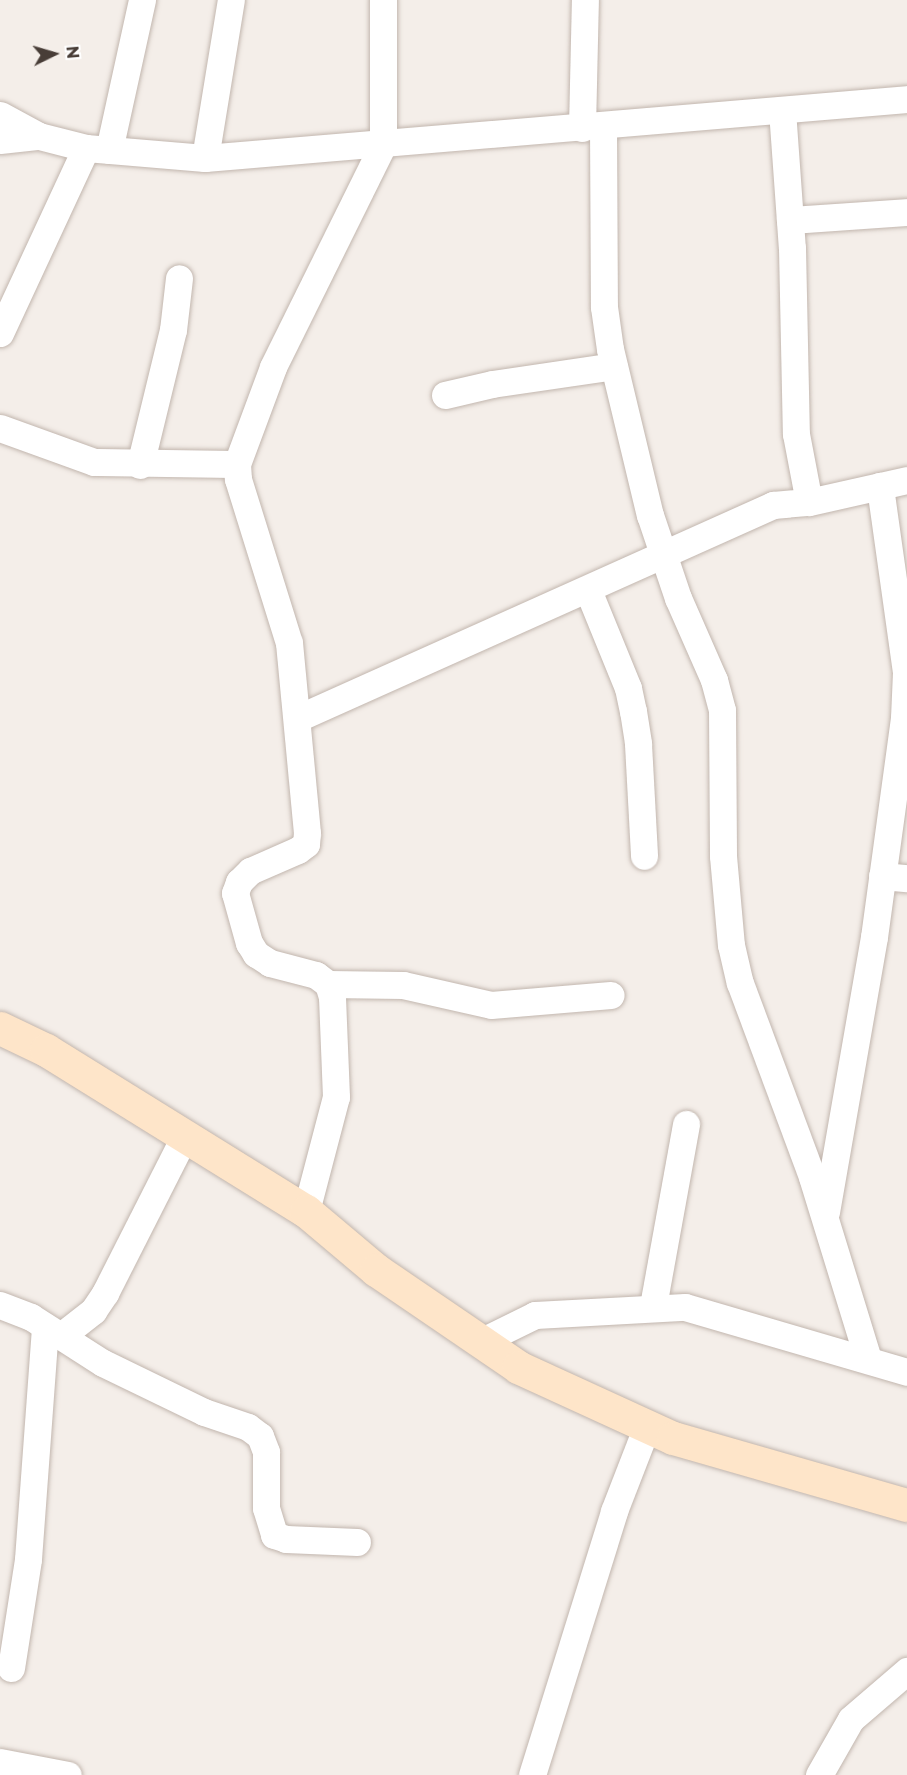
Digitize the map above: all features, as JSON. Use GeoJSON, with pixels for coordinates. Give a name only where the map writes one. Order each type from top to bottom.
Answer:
{"type":"FeatureCollection","features":[{"type":"Feature","properties":{"kind":"street"},"geometry":{"type":"LineString","coordinates":[[0,333],[98,149],[142,0]]}},
{"type":"Feature","properties":{"kind":"street"},"geometry":{"type":"LineString","coordinates":[[205,158],[231,0]]}},
{"type":"Feature","properties":{"kind":"street"},"geometry":{"type":"LineString","coordinates":[[383,0],[383,144],[273,367],[237,464],[290,643],[298,718],[306,844],[250,871],[239,882],[235,893],[249,943],[256,954],[270,963],[316,975],[328,984],[404,985],[491,1005],[610,995]]}},
{"type":"Feature","properties":{"kind":"street"},"geometry":{"type":"LineString","coordinates":[[585,0],[604,307],[614,366],[664,557],[714,680],[722,710],[723,856],[730,945],[740,983],[825,1218],[868,1359]]}},
{"type":"Feature","properties":{"kind":"street"},"geometry":{"type":"LineString","coordinates":[[0,115],[39,136],[98,149],[205,158],[907,99]]}},
{"type":"Feature","properties":{"kind":"street"},"geometry":{"type":"LineString","coordinates":[[782,110],[790,220],[796,434],[809,502]]}},
{"type":"Feature","properties":{"kind":"street"},"geometry":{"type":"LineString","coordinates":[[0,140],[39,136]]}},
{"type":"Feature","properties":{"kind":"street"},"geometry":{"type":"LineString","coordinates":[[790,220],[907,212]]}},
{"type":"Feature","properties":{"kind":"street"},"geometry":{"type":"LineString","coordinates":[[140,465],[172,330],[179,278]]}},
{"type":"Feature","properties":{"kind":"street"},"geometry":{"type":"LineString","coordinates":[[445,395],[492,384],[614,366]]}},
{"type":"Feature","properties":{"kind":"street"},"geometry":{"type":"LineString","coordinates":[[0,428],[94,462],[140,465],[237,464]]}},
{"type":"Feature","properties":{"kind":"street"},"geometry":{"type":"LineString","coordinates":[[298,718],[664,557],[773,506],[809,502],[907,480]]}},
{"type":"Feature","properties":{"kind":"street"},"geometry":{"type":"LineString","coordinates":[[825,1218],[894,877],[903,755],[906,672],[900,579],[880,486]]}},
{"type":"Feature","properties":{"kind":"street"},"geometry":{"type":"LineString","coordinates":[[588,590],[628,688],[633,711],[644,856]]}},
{"type":"Feature","properties":{"kind":"street"},"geometry":{"type":"LineString","coordinates":[[306,1211],[336,1097],[337,1068],[328,984]]}},
{"type":"Feature","properties":{"kind":"street"},"geometry":{"type":"LineString","coordinates":[[0,1028],[46,1050],[306,1211],[376,1270],[518,1367],[673,1438],[907,1505]]}},
{"type":"Feature","properties":{"kind":"street"},"geometry":{"type":"LineString","coordinates":[[653,1306],[686,1124]]}},
{"type":"Feature","properties":{"kind":"street"},"geometry":{"type":"LineString","coordinates":[[53,1331],[93,1311],[105,1293],[185,1135]]}},
{"type":"Feature","properties":{"kind":"street"},"geometry":{"type":"LineString","coordinates":[[0,1305],[53,1331],[103,1363],[260,1436],[266,1452],[267,1516],[274,1535],[286,1539],[357,1542]]}},
{"type":"Feature","properties":{"kind":"street"},"geometry":{"type":"LineString","coordinates":[[480,1342],[535,1315],[653,1306],[685,1307],[907,1372]]}},
{"type":"Feature","properties":{"kind":"street"},"geometry":{"type":"LineString","coordinates":[[11,1668],[11,1605],[53,1331]]}},
{"type":"Feature","properties":{"kind":"street"},"geometry":{"type":"LineString","coordinates":[[532,1775],[610,1522],[647,1426]]}},
{"type":"Feature","properties":{"kind":"street"},"geometry":{"type":"LineString","coordinates":[[819,1775],[851,1719],[907,1671]]}},
{"type":"Feature","properties":{"kind":"street"},"geometry":{"type":"LineString","coordinates":[[14,1768],[68,1775]]}}]}
